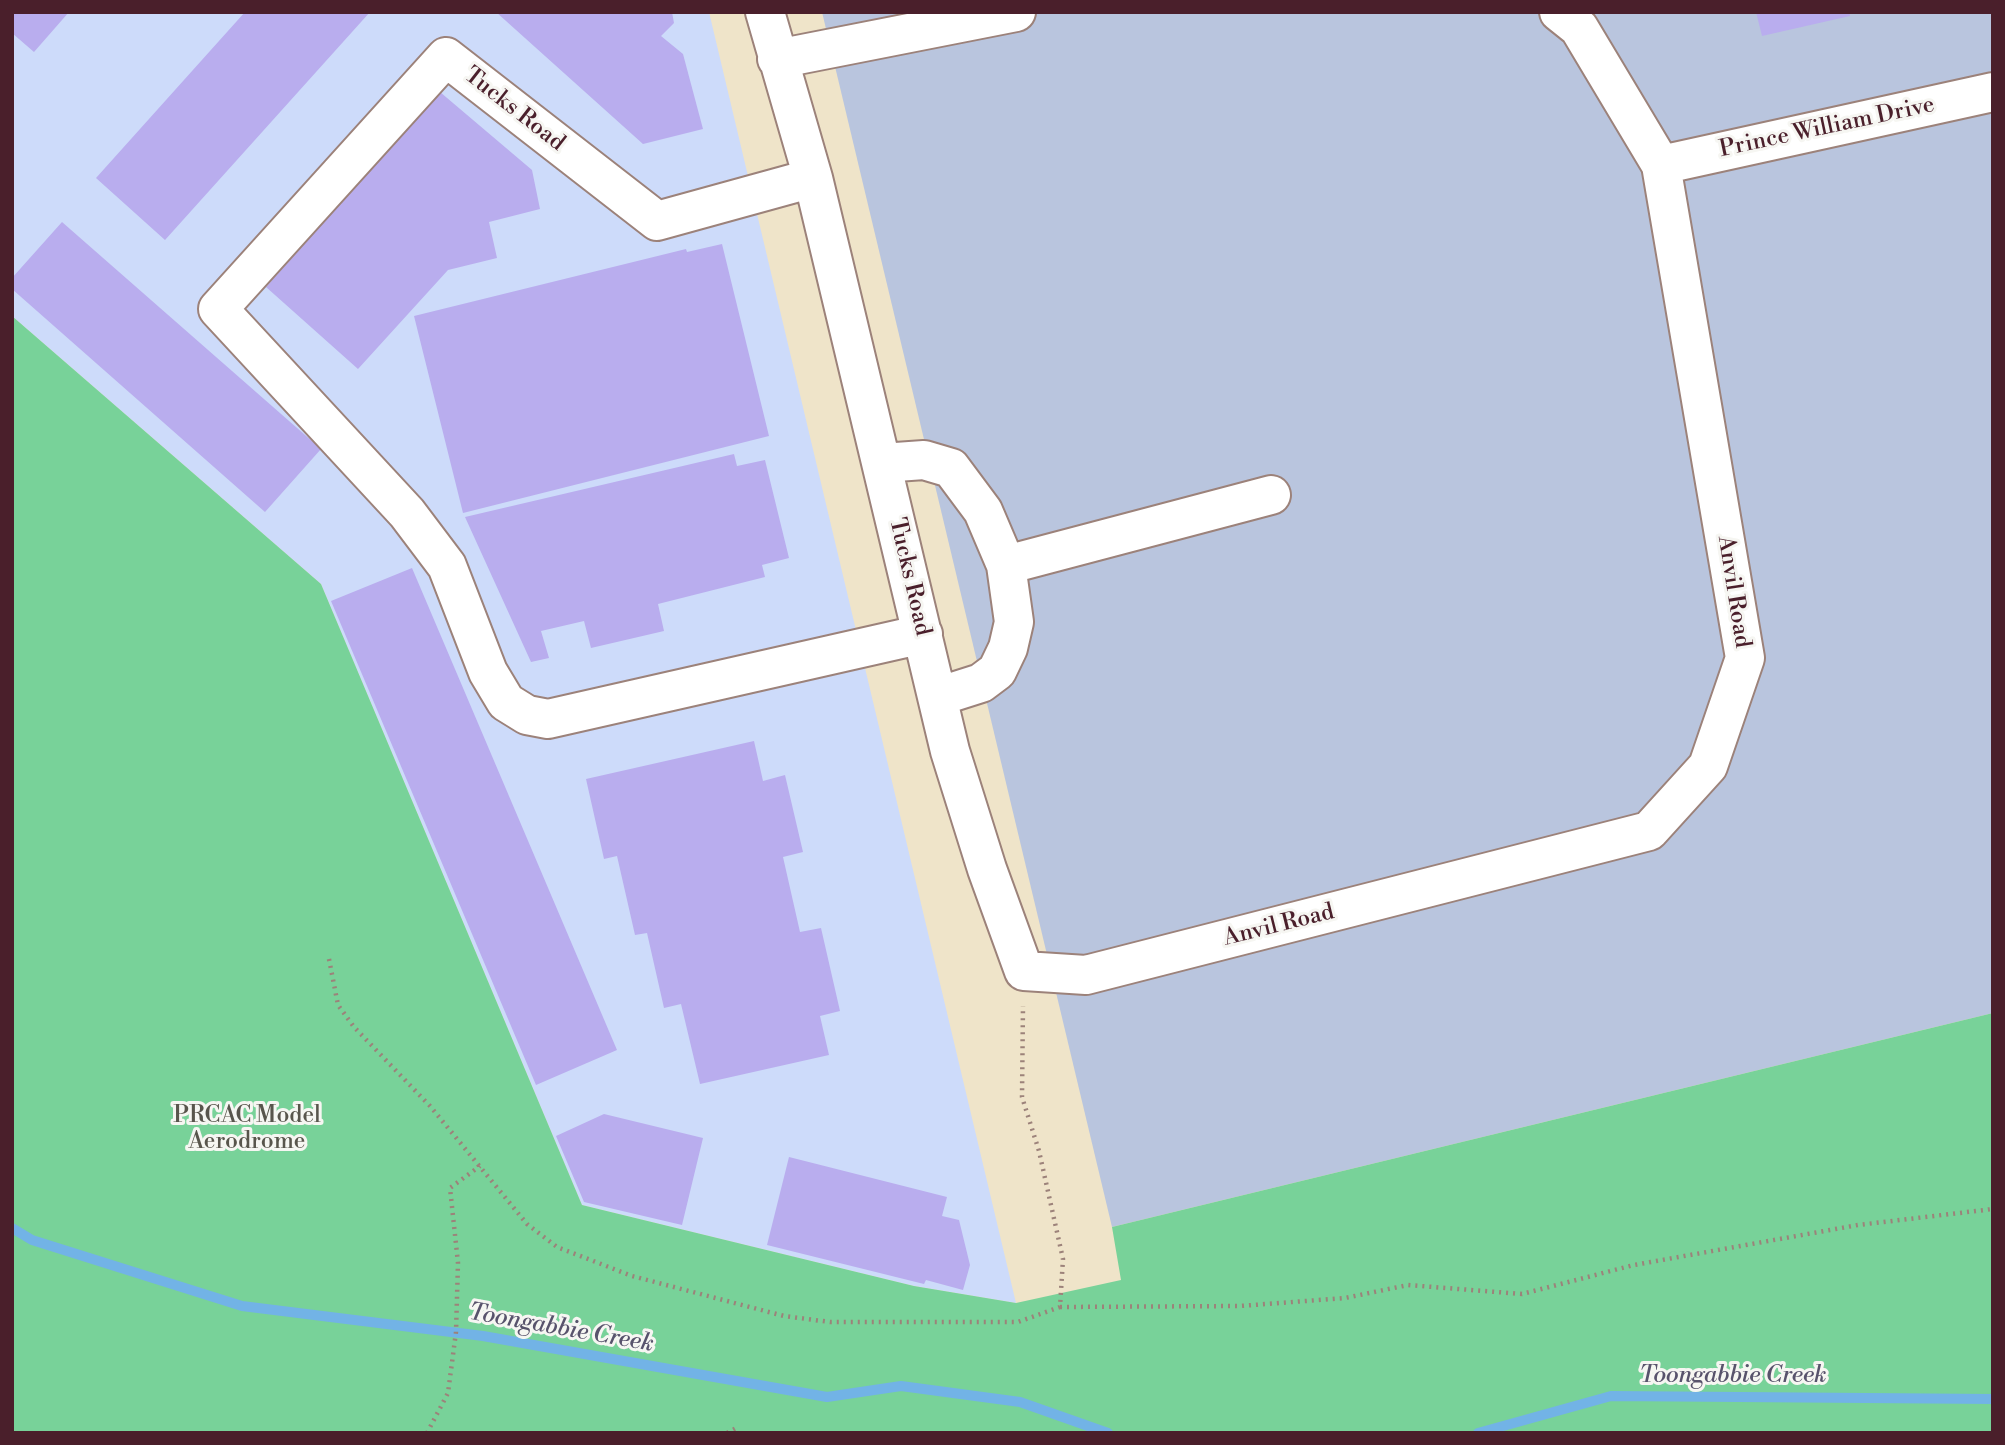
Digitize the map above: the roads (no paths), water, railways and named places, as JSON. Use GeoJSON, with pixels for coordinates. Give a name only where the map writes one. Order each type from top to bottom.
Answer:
{"type":"FeatureCollection","features":[{"type":"Feature","properties":{"kind":"street","name":"Tucks Road"},"geometry":{"type":"LineString","coordinates":[[765,12],[813,178],[950,751],[987,869],[1024,971]]}},
{"type":"Feature","properties":{"kind":"street"},"geometry":{"type":"LineString","coordinates":[[778,59],[1016,12]]}},
{"type":"Feature","properties":{"kind":"street","name":"Anvil Road"},"geometry":{"type":"LineString","coordinates":[[1024,971],[1086,975],[1649,831],[1708,766],[1745,658],[1661,165],[1579,28],[1559,12]]}},
{"type":"Feature","properties":{"kind":"street","name":"Tucks Road"},"geometry":{"type":"LineString","coordinates":[[813,178],[657,221],[446,57],[218,309],[407,513],[447,566],[494,682],[506,702],[527,715],[548,719],[923,634]]}},
{"type":"Feature","properties":{"kind":"street","name":"Prince William Drive"},"geometry":{"type":"LineString","coordinates":[[1661,165],[1993,92]]}},
{"type":"Feature","properties":{"kind":"street"},"geometry":{"type":"LineString","coordinates":[[882,463],[924,460],[951,468],[983,511],[1006,565],[1014,622],[1008,648],[997,671],[981,683],[937,697]]}},
{"type":"Feature","properties":{"kind":"street"},"geometry":{"type":"LineString","coordinates":[[1006,565],[1271,495]]}},
{"type":"Feature","properties":{"kind":"waterway","name":"Toongabbie Creek"},"geometry":{"type":"LineString","coordinates":[[12,1228],[32,1240],[242,1306],[483,1336],[827,1397],[901,1386],[1020,1402],[1108,1433]]}},
{"type":"Feature","properties":{"kind":"waterway","name":"Toongabbie Creek"},"geometry":{"type":"LineString","coordinates":[[1478,1433],[1611,1396],[1993,1399]]}},
{"type":"Feature","properties":{"kind":"park label","name":"PRCAC Model Aerodrome"},"geometry":{"type":"Point","coordinates":[247,1129]}}]}
